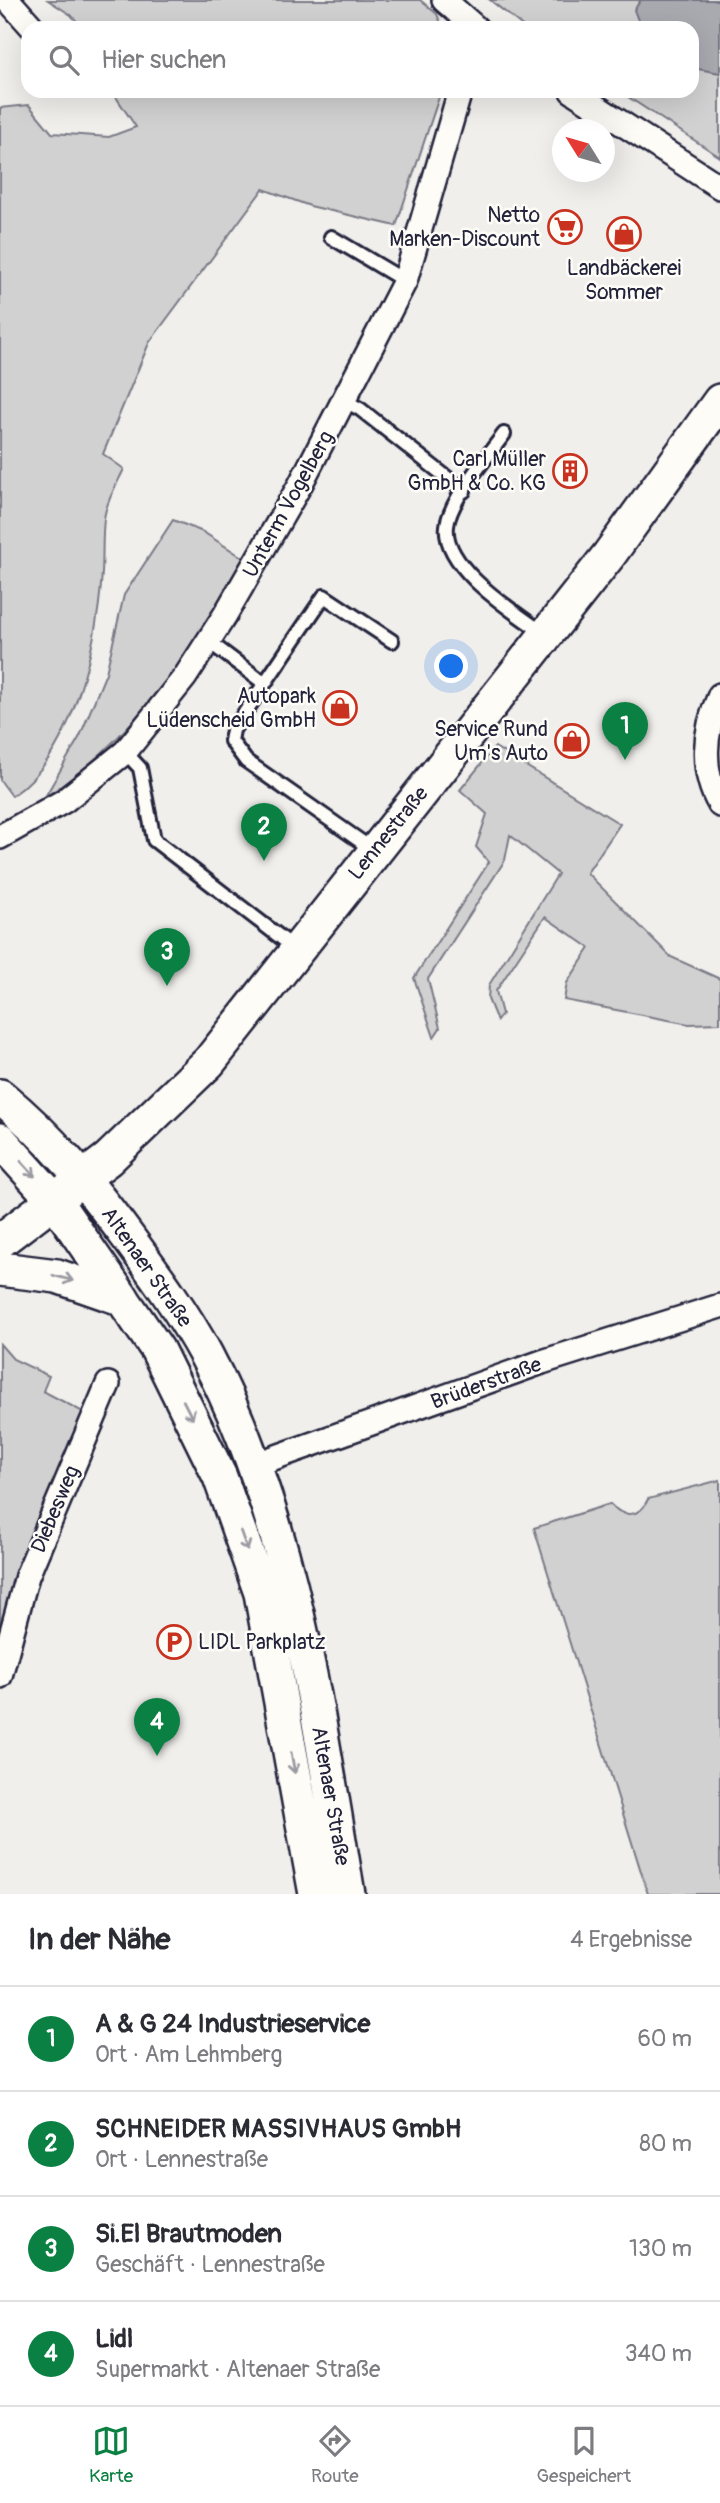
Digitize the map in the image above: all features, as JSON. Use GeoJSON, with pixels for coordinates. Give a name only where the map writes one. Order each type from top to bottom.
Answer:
{"type":"FeatureCollection","features":[{"type":"Feature","properties":{"kind":"main road","name":"Lennestraße"},"geometry":{"type":"LineString","coordinates":[[0,1241],[84,1178],[160,1111],[209,1062],[609,555],[720,401]]}},
{"type":"Feature","properties":{"kind":"main road","name":"Altenaer Straße"},"geometry":{"type":"LineString","coordinates":[[0,1096],[45,1134],[84,1178],[137,1250],[205,1355],[254,1465],[298,1618],[332,1890]]}},
{"type":"Feature","properties":{"kind":"main road","name":"Altenaer Straße"},"geometry":{"type":"LineString","coordinates":[[0,1140],[55,1201],[157,1349],[220,1477],[261,1593],[332,1890]]}},
{"type":"Feature","properties":{"kind":"main road"},"geometry":{"type":"LineString","coordinates":[[0,1269],[57,1276],[123,1299]]}},
{"type":"Feature","properties":{"kind":"main road"},"geometry":{"type":"LineString","coordinates":[[220,1477],[254,1465]]}},
{"type":"Feature","properties":{"kind":"street"},"geometry":{"type":"LineString","coordinates":[[8,0],[27,21]]}},
{"type":"Feature","properties":{"kind":"street"},"geometry":{"type":"LineString","coordinates":[[444,0],[468,21]]}},
{"type":"Feature","properties":{"kind":"street","name":"Unterm Vogelberg"},"geometry":{"type":"LineString","coordinates":[[0,837],[64,801],[125,752],[185,677],[208,641],[261,555],[345,401],[405,281],[458,98]]}},
{"type":"Feature","properties":{"kind":"street"},"geometry":{"type":"LineString","coordinates":[[583,98],[720,187]]}},
{"type":"Feature","properties":{"kind":"street"},"geometry":{"type":"LineString","coordinates":[[720,695],[706,742],[707,768],[720,805]]}},
{"type":"Feature","properties":{"kind":"street","name":"Brüderstraße"},"geometry":{"type":"LineString","coordinates":[[254,1465],[542,1362],[720,1306]]}},
{"type":"Feature","properties":{"kind":"street","name":"Diebesweg"},"geometry":{"type":"LineString","coordinates":[[0,1676],[27,1576],[108,1384]]}},
{"type":"Feature","properties":{"kind":"lane"},"geometry":{"type":"LineString","coordinates":[[331,237],[405,281]]}},
{"type":"Feature","properties":{"kind":"lane"},"geometry":{"type":"LineString","coordinates":[[345,401],[360,409],[464,491]]}},
{"type":"Feature","properties":{"kind":"lane"},"geometry":{"type":"LineString","coordinates":[[504,434],[454,504],[447,526],[450,544],[460,563],[481,586],[546,635]]}},
{"type":"Feature","properties":{"kind":"lane"},"geometry":{"type":"LineString","coordinates":[[374,851],[235,750],[231,741],[233,730],[324,596],[392,641]]}},
{"type":"Feature","properties":{"kind":"lane"},"geometry":{"type":"LineString","coordinates":[[208,641],[264,683]]}},
{"type":"Feature","properties":{"kind":"lane"},"geometry":{"type":"LineString","coordinates":[[125,752],[140,768],[153,840],[297,951]]}},
{"type":"Feature","properties":{"kind":"shaded area"},"geometry":{"type":"Polygon","coordinates":[[[48,0],[420,0],[437,14],[440,21],[77,21],[48,0]]]}},
{"type":"Feature","properties":{"kind":"shaded area"},"geometry":{"type":"Polygon","coordinates":[[[490,0],[720,0],[720,157],[630,98],[699,98],[699,21],[516,21],[490,0]]]}},
{"type":"Feature","properties":{"kind":"shaded area"},"geometry":{"type":"Polygon","coordinates":[[[641,0],[720,0],[720,73],[699,69],[699,21],[638,21],[634,10],[641,0]]]}},
{"type":"Feature","properties":{"kind":"shaded area"},"geometry":{"type":"Polygon","coordinates":[[[117,98],[439,98],[396,226],[310,206],[263,189],[149,343],[103,454],[124,469],[105,513],[99,601],[88,664],[66,726],[52,754],[33,778],[12,796],[0,780],[0,108],[29,105],[52,133],[109,137],[136,127],[117,98]]]}},
{"type":"Feature","properties":{"kind":"shaded area"},"geometry":{"type":"Polygon","coordinates":[[[173,520],[203,532],[248,561],[205,627],[134,720],[77,774],[45,797],[80,736],[106,673],[124,595],[173,520]]]}},
{"type":"Feature","properties":{"kind":"shaded area"},"geometry":{"type":"Polygon","coordinates":[[[495,747],[620,824],[587,873],[671,957],[720,979],[720,1023],[689,1024],[564,1000],[567,983],[590,948],[545,917],[496,991],[502,1014],[497,1021],[488,999],[489,985],[558,874],[510,835],[505,860],[428,979],[440,1028],[434,1037],[414,978],[489,862],[476,847],[487,814],[460,790],[495,747]]]}},
{"type":"Feature","properties":{"kind":"shaded area"},"geometry":{"type":"Polygon","coordinates":[[[0,1344],[13,1359],[49,1376],[43,1391],[85,1413],[12,1584],[0,1631],[0,1344]]]}},
{"type":"Feature","properties":{"kind":"shaded area"},"geometry":{"type":"Polygon","coordinates":[[[720,1480],[720,1894],[648,1894],[534,1528],[610,1504],[620,1512],[636,1513],[648,1499],[720,1480]]]}},
{"type":"Feature","properties":{"kind":"place","name":"Netto Marken-Discount"},"geometry":{"type":"Point","coordinates":[565,227]}},
{"type":"Feature","properties":{"kind":"place","name":"Landbäckerei Sommer"},"geometry":{"type":"Point","coordinates":[624,234]}},
{"type":"Feature","properties":{"kind":"place","name":"Carl Müller GmbH & Co. KG"},"geometry":{"type":"Point","coordinates":[570,471]}},
{"type":"Feature","properties":{"kind":"place","name":"Autopark Lüdenscheid GmbH"},"geometry":{"type":"Point","coordinates":[340,708]}},
{"type":"Feature","properties":{"kind":"place","name":"Service Rund Um's Auto"},"geometry":{"type":"Point","coordinates":[572,741]}},
{"type":"Feature","properties":{"kind":"place","name":"A & G 24 Industrieservice"},"geometry":{"type":"Point","coordinates":[625,760]}},
{"type":"Feature","properties":{"kind":"place","name":"SCHNEIDER MASSIVHAUS GmbH"},"geometry":{"type":"Point","coordinates":[264,861]}},
{"type":"Feature","properties":{"kind":"place","name":"Si.El Brautmoden"},"geometry":{"type":"Point","coordinates":[167,986]}},
{"type":"Feature","properties":{"kind":"place","name":"LIDL Parkplatz"},"geometry":{"type":"Point","coordinates":[174,1642]}},
{"type":"Feature","properties":{"kind":"place","name":"Lidl"},"geometry":{"type":"Point","coordinates":[157,1756]}}]}
